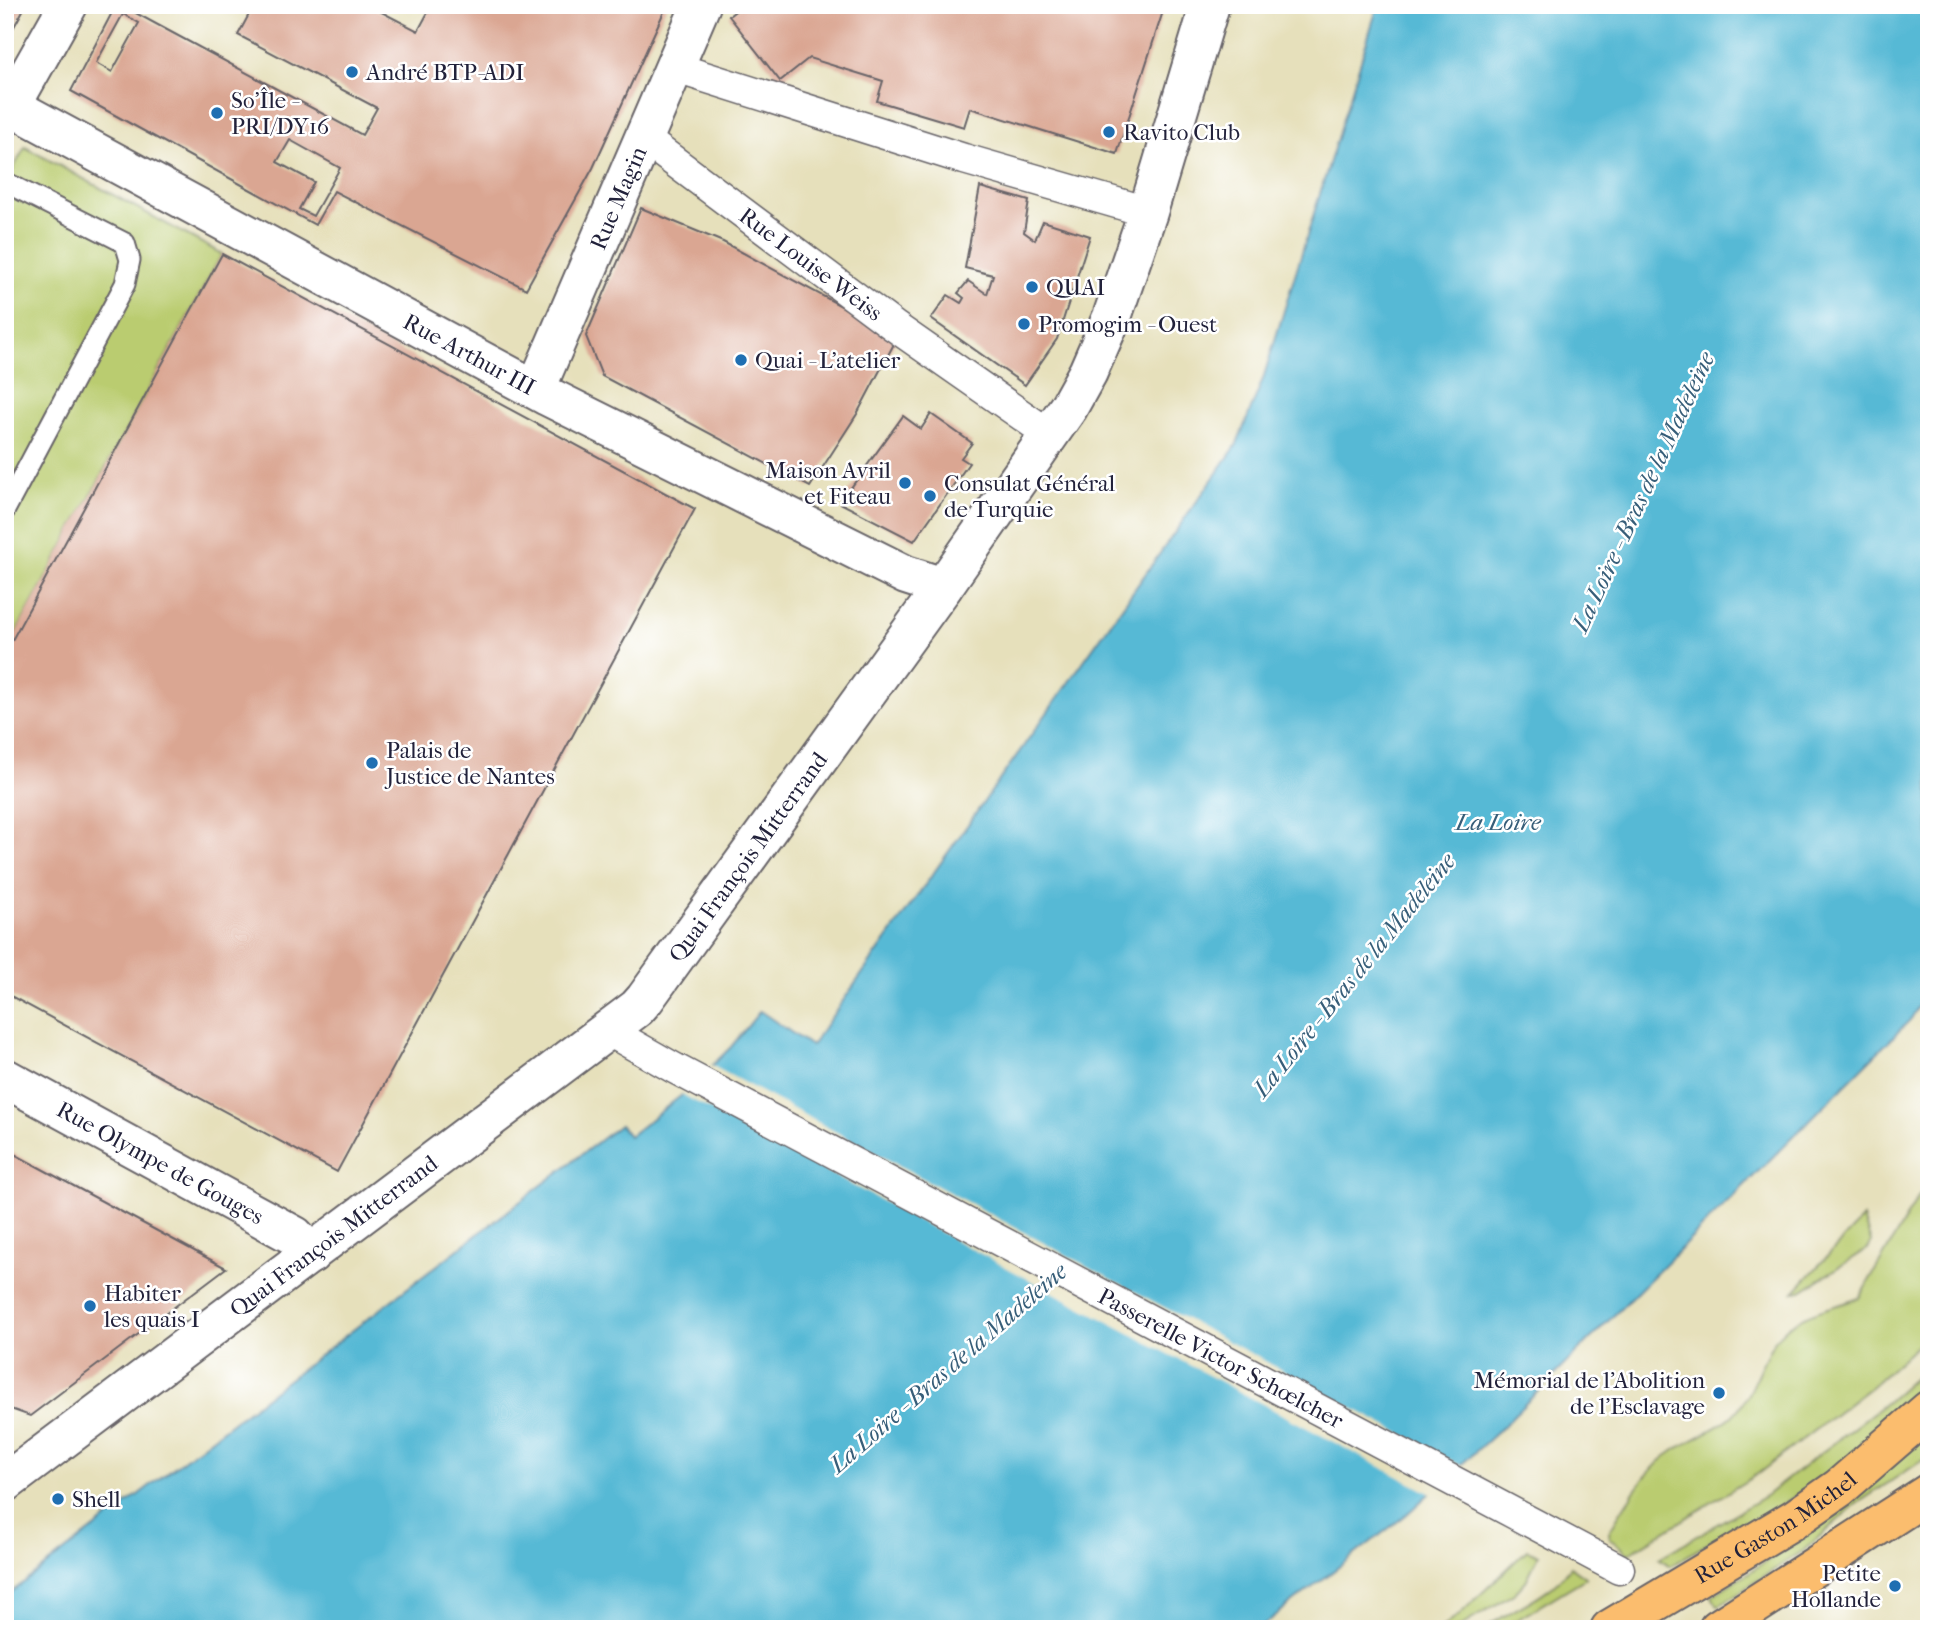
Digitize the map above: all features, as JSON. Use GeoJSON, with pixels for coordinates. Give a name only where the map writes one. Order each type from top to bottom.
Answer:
{"type":"FeatureCollection","features":[{"type":"Feature","properties":{"kind":"main road","name":"Rue Gaston Michel"},"geometry":{"type":"LineString","coordinates":[[1610,1629],[1828,1495],[1929,1410]]}},
{"type":"Feature","properties":{"kind":"main road"},"geometry":{"type":"LineString","coordinates":[[1718,1629],[1929,1493]]}},
{"type":"Feature","properties":{"kind":"street"},"geometry":{"type":"LineString","coordinates":[[8,109],[68,5]]}},
{"type":"Feature","properties":{"kind":"street","name":"Rue Magin"},"geometry":{"type":"LineString","coordinates":[[536,389],[701,5]]}},
{"type":"Feature","properties":{"kind":"street","name":"Quai François Mitterrand"},"geometry":{"type":"LineString","coordinates":[[5,1483],[637,1008],[645,999],[943,587],[1050,435],[1088,372],[1112,317],[1148,212],[1210,5]]}},
{"type":"Feature","properties":{"kind":"street"},"geometry":{"type":"LineString","coordinates":[[673,67],[964,159],[1148,212]]}},
{"type":"Feature","properties":{"kind":"street","name":"Rue Arthur III"},"geometry":{"type":"LineString","coordinates":[[8,109],[536,389],[906,575],[943,587]]}},
{"type":"Feature","properties":{"kind":"street","name":"Rue Louise Weiss"},"geometry":{"type":"LineString","coordinates":[[643,138],[894,326],[1050,435]]}},
{"type":"Feature","properties":{"kind":"street","name":"Passerelle Victor Schœlcher"},"geometry":{"type":"LineString","coordinates":[[607,1030],[1619,1569]]}},
{"type":"Feature","properties":{"kind":"street","name":"Rue Olympe de Gouges"},"geometry":{"type":"LineString","coordinates":[[5,1078],[295,1236],[311,1254]]}},
{"type":"Feature","properties":{"kind":"lane"},"geometry":{"type":"LineString","coordinates":[[5,182],[125,243],[130,260],[125,284],[5,510]]}},
{"type":"Feature","properties":{"kind":"green space"},"geometry":{"type":"Polygon","coordinates":[[[25,147],[222,254],[5,653],[5,184],[25,147]]]}},
{"type":"Feature","properties":{"kind":"green space"},"geometry":{"type":"Polygon","coordinates":[[[1920,1194],[1929,1196],[1929,1335],[1872,1386],[1759,1473],[1628,1554],[1610,1538],[1609,1532],[1645,1477],[1672,1452],[1732,1416],[1748,1394],[1772,1345],[1789,1326],[1814,1313],[1859,1298],[1920,1194]]]}},
{"type":"Feature","properties":{"kind":"green space"},"geometry":{"type":"Polygon","coordinates":[[[1863,1218],[1871,1242],[1869,1248],[1801,1291],[1794,1292],[1863,1218]]]}},
{"type":"Feature","properties":{"kind":"green space"},"geometry":{"type":"Polygon","coordinates":[[[1929,1365],[1929,1396],[1877,1444],[1775,1509],[1719,1537],[1670,1566],[1659,1558],[1767,1495],[1888,1401],[1929,1365]]]}},
{"type":"Feature","properties":{"kind":"green space"},"geometry":{"type":"Polygon","coordinates":[[[1929,1429],[1929,1456],[1855,1505],[1803,1551],[1718,1606],[1711,1596],[1796,1543],[1929,1429]]]}},
{"type":"Feature","properties":{"kind":"green space"},"geometry":{"type":"Polygon","coordinates":[[[1527,1550],[1539,1555],[1526,1581],[1515,1593],[1456,1629],[1441,1629],[1458,1616],[1527,1550]]]}},
{"type":"Feature","properties":{"kind":"green space"},"geometry":{"type":"Polygon","coordinates":[[[1571,1567],[1586,1578],[1502,1629],[1484,1629],[1552,1587],[1571,1567]]]}},
{"type":"Feature","properties":{"kind":"water","name":"La Loire"},"geometry":{"type":"Polygon","coordinates":[[[1378,5],[1929,5],[1929,988],[1911,1019],[1497,1432],[1406,1515],[1258,1629],[5,1629],[5,1597],[620,1125],[629,1136],[682,1095],[731,1047],[760,1011],[811,1046],[1236,446],[1263,379],[1378,5]]]}},
{"type":"Feature","properties":{"kind":"pier"},"geometry":{"type":"Polygon","coordinates":[[[709,1064],[1463,1467],[1433,1495],[679,1093],[709,1064]]]}},
{"type":"Feature","properties":{"kind":"building"},"geometry":{"type":"Polygon","coordinates":[[[5,5],[26,5],[5,43],[5,5]]]}},
{"type":"Feature","properties":{"kind":"building"},"geometry":{"type":"Polygon","coordinates":[[[116,5],[121,5],[362,135],[377,108],[238,35],[254,5],[368,5],[418,31],[432,5],[667,5],[593,168],[526,289],[334,191],[315,225],[71,91],[116,5]],[[123,14],[96,63],[112,72],[139,23],[123,14]],[[290,140],[277,162],[314,182],[299,209],[313,216],[340,168],[290,140]]]}},
{"type":"Feature","properties":{"kind":"building"},"geometry":{"type":"Polygon","coordinates":[[[743,5],[1165,5],[1117,154],[970,108],[964,127],[877,101],[883,81],[809,58],[780,81],[729,16],[743,5]]]}},
{"type":"Feature","properties":{"kind":"building","name":"QUAI"},"geometry":{"type":"Polygon","coordinates":[[[980,187],[1029,201],[1024,232],[1035,240],[1043,221],[1090,236],[1057,339],[1025,385],[931,319],[948,295],[961,303],[964,298],[958,293],[968,281],[987,294],[993,275],[965,268],[980,187]]]}},
{"type":"Feature","properties":{"kind":"building","name":"Quai - L'atelier"},"geometry":{"type":"Polygon","coordinates":[[[641,208],[723,242],[869,321],[896,340],[857,414],[810,487],[602,376],[586,336],[641,208]]]}},
{"type":"Feature","properties":{"kind":"building"},"geometry":{"type":"Polygon","coordinates":[[[222,254],[695,509],[337,1172],[5,993],[5,653],[222,254]]]}},
{"type":"Feature","properties":{"kind":"building","name":"Maison Avril et Fiteau"},"geometry":{"type":"Polygon","coordinates":[[[931,414],[972,443],[961,458],[969,463],[914,541],[840,503],[903,416],[921,429],[931,414]]]}},
{"type":"Feature","properties":{"kind":"building","name":"Habiter les quais I"},"geometry":{"type":"Polygon","coordinates":[[[5,1149],[226,1268],[30,1416],[5,1407],[5,1149]]]}},
{"type":"Feature","properties":{"kind":"place","name":"André BTP-ADI"},"geometry":{"type":"Point","coordinates":[352,72]}},
{"type":"Feature","properties":{"kind":"place","name":"So'Île - PRI/DY16"},"geometry":{"type":"Point","coordinates":[217,113]}},
{"type":"Feature","properties":{"kind":"place","name":"Ravito Club"},"geometry":{"type":"Point","coordinates":[1109,132]}},
{"type":"Feature","properties":{"kind":"place","name":"QUAI"},"geometry":{"type":"Point","coordinates":[1032,287]}},
{"type":"Feature","properties":{"kind":"place","name":"Promogim - Ouest"},"geometry":{"type":"Point","coordinates":[1024,324]}},
{"type":"Feature","properties":{"kind":"place","name":"Quai - L'atelier"},"geometry":{"type":"Point","coordinates":[741,360]}},
{"type":"Feature","properties":{"kind":"place","name":"Maison Avril et Fiteau"},"geometry":{"type":"Point","coordinates":[905,483]}},
{"type":"Feature","properties":{"kind":"place","name":"Consulat Général de Turquie"},"geometry":{"type":"Point","coordinates":[930,496]}},
{"type":"Feature","properties":{"kind":"place","name":"Palais de Justice de Nantes"},"geometry":{"type":"Point","coordinates":[372,763]}},
{"type":"Feature","properties":{"kind":"place","name":"Habiter les quais I"},"geometry":{"type":"Point","coordinates":[90,1306]}},
{"type":"Feature","properties":{"kind":"place","name":"Mémorial de l’Abolition de l’Esclavage"},"geometry":{"type":"Point","coordinates":[1719,1393]}},
{"type":"Feature","properties":{"kind":"place","name":"Shell"},"geometry":{"type":"Point","coordinates":[58,1499]}},
{"type":"Feature","properties":{"kind":"place","name":"Petite Hollande"},"geometry":{"type":"Point","coordinates":[1895,1586]}},
{"type":"Feature","properties":{"kind":"water label","name":"La Loire - Bras de la Madeleine"},"geometry":{"type":"Point","coordinates":[1643,492]}},
{"type":"Feature","properties":{"kind":"water label","name":"La Loire - Bras de la Madeleine"},"geometry":{"type":"Point","coordinates":[1354,975]}},
{"type":"Feature","properties":{"kind":"water label","name":"La Loire - Bras de la Madeleine"},"geometry":{"type":"Point","coordinates":[948,1368]}}]}
